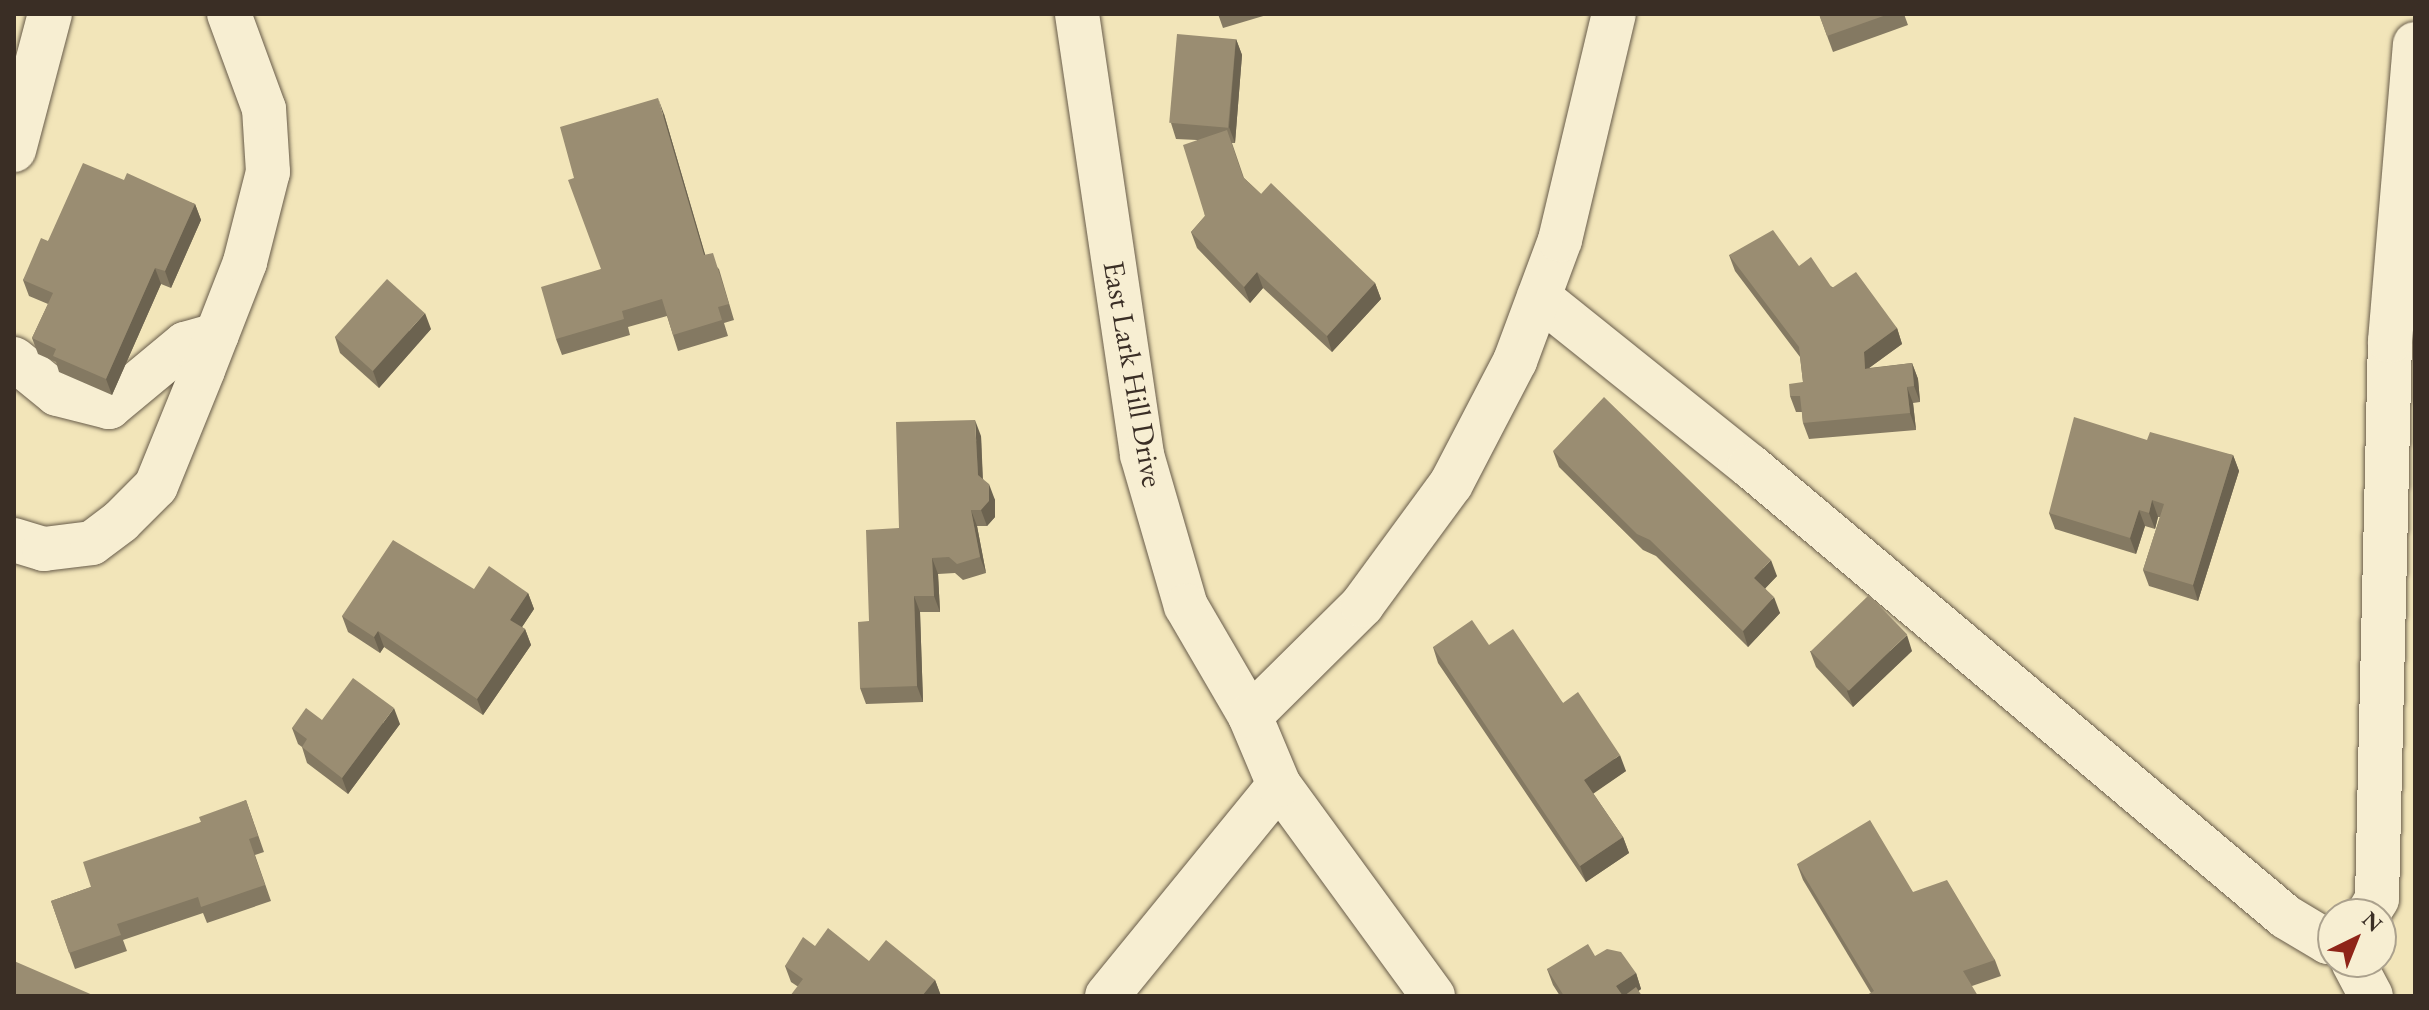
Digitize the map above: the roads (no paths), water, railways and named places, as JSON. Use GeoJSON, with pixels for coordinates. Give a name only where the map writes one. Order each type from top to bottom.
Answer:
{"type":"FeatureCollection","features":[{"type":"Feature","properties":{"kind":"street"},"geometry":{"type":"LineString","coordinates":[[14,150],[50,14]]}},
{"type":"Feature","properties":{"kind":"street"},"geometry":{"type":"LineString","coordinates":[[14,540],[44,549],[92,543],[121,521],[156,486],[245,262],[268,172],[264,109],[229,14]]}},
{"type":"Feature","properties":{"kind":"street","name":"East Lark Hill Drive"},"geometry":{"type":"LineString","coordinates":[[1077,14],[1142,455],[1186,606],[1250,716],[1279,785],[1433,996]]}},
{"type":"Feature","properties":{"kind":"street"},"geometry":{"type":"LineString","coordinates":[[1250,716],[1362,605],[1451,484],[1515,361],[1539,297],[1596,105],[1614,14]]}},
{"type":"Feature","properties":{"kind":"street"},"geometry":{"type":"LineString","coordinates":[[2377,898],[2390,341],[2415,44]]}},
{"type":"Feature","properties":{"kind":"street"},"geometry":{"type":"LineString","coordinates":[[1539,297],[1750,466],[2286,917],[2317,935]]}},
{"type":"Feature","properties":{"kind":"street"},"geometry":{"type":"LineString","coordinates":[[14,359],[57,394],[109,407],[185,344],[217,335]]}},
{"type":"Feature","properties":{"kind":"street"},"geometry":{"type":"LineString","coordinates":[[1107,996],[1279,785]]}},
{"type":"Feature","properties":{"kind":"street"},"geometry":{"type":"LineString","coordinates":[[2361,978],[2371,996]]}}]}
